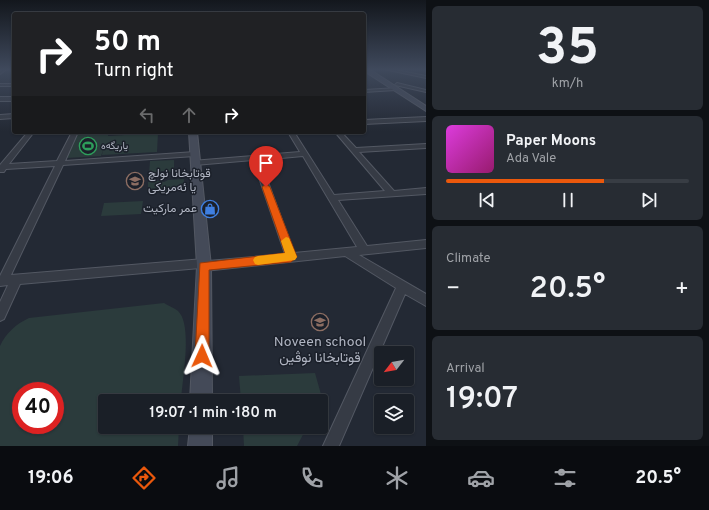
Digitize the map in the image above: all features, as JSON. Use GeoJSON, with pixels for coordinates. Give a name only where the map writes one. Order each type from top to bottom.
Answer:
{"type":"FeatureCollection","features":[{"type":"Feature","properties":{"kind":"street"},"geometry":{"type":"LineString","coordinates":[[400,90],[426,109]]}},
{"type":"Feature","properties":{"kind":"street"},"geometry":{"type":"LineString","coordinates":[[402,90],[426,102]]}},
{"type":"Feature","properties":{"kind":"street"},"geometry":{"type":"LineString","coordinates":[[0,99],[12,99]]}},
{"type":"Feature","properties":{"kind":"street"},"geometry":{"type":"LineString","coordinates":[[417,103],[426,102]]}},
{"type":"Feature","properties":{"kind":"street"},"geometry":{"type":"LineString","coordinates":[[0,117],[12,116]]}},
{"type":"Feature","properties":{"kind":"street"},"geometry":{"type":"LineString","coordinates":[[366,122],[426,118]]}},
{"type":"Feature","properties":{"kind":"street"},"geometry":{"type":"LineString","coordinates":[[2,169],[29,134]]}},
{"type":"Feature","properties":{"kind":"street"},"geometry":{"type":"LineString","coordinates":[[1,281],[74,134]]}},
{"type":"Feature","properties":{"kind":"street"},"geometry":{"type":"LineString","coordinates":[[193,134],[204,265],[201,394]]}},
{"type":"Feature","properties":{"kind":"street"},"geometry":{"type":"LineString","coordinates":[[292,134],[364,250]]}},
{"type":"Feature","properties":{"kind":"street"},"geometry":{"type":"LineString","coordinates":[[340,134],[392,194]]}},
{"type":"Feature","properties":{"kind":"street"},"geometry":{"type":"LineString","coordinates":[[354,150],[426,146]]}},
{"type":"Feature","properties":{"kind":"street"},"geometry":{"type":"LineString","coordinates":[[2,169],[60,164],[195,159],[256,159],[305,154]]}},
{"type":"Feature","properties":{"kind":"street"},"geometry":{"type":"LineString","coordinates":[[256,159],[291,257]]}},
{"type":"Feature","properties":{"kind":"street"},"geometry":{"type":"LineString","coordinates":[[332,198],[426,191]]}},
{"type":"Feature","properties":{"kind":"street"},"geometry":{"type":"LineString","coordinates":[[1,281],[204,265],[426,244]]}},
{"type":"Feature","properties":{"kind":"street"},"geometry":{"type":"LineString","coordinates":[[346,252],[426,300]]}},
{"type":"Feature","properties":{"kind":"street"},"geometry":{"type":"LineString","coordinates":[[0,315],[16,280]]}},
{"type":"Feature","properties":{"kind":"street"},"geometry":{"type":"LineString","coordinates":[[331,446],[403,286]]}},
{"type":"Feature","properties":{"kind":"street"},"geometry":{"type":"LineString","coordinates":[[200,446],[201,434]]}},
{"type":"Feature","properties":{"kind":"shaded area"},"geometry":{"type":"Polygon","coordinates":[[[78,134],[108,134],[108,136],[158,134],[157,152],[102,155],[103,150],[101,156],[66,158],[78,134]]]}},
{"type":"Feature","properties":{"kind":"shaded area"},"geometry":{"type":"Polygon","coordinates":[[[174,160],[174,172],[163,171],[149,174],[150,161],[174,160]]]}},
{"type":"Feature","properties":{"kind":"shaded area"},"geometry":{"type":"Polygon","coordinates":[[[184,179],[183,190],[148,193],[148,182],[164,182],[168,180],[184,179]]]}},
{"type":"Feature","properties":{"kind":"shaded area"},"geometry":{"type":"Polygon","coordinates":[[[143,201],[141,214],[101,216],[104,203],[143,201]]]}},
{"type":"Feature","properties":{"kind":"shaded area"},"geometry":{"type":"Polygon","coordinates":[[[164,303],[178,311],[185,328],[186,340],[182,394],[98,394],[98,434],[179,434],[178,446],[0,446],[0,346],[5,337],[20,323],[29,318],[164,303]]]}},
{"type":"Feature","properties":{"kind":"shaded area"},"geometry":{"type":"Polygon","coordinates":[[[315,373],[321,394],[240,394],[239,376],[315,373]]]}},
{"type":"Feature","properties":{"kind":"shaded area"},"geometry":{"type":"Polygon","coordinates":[[[243,434],[303,434],[297,446],[244,446],[243,434]]]}},
{"type":"Feature","properties":{"kind":"slow traffic"},"geometry":{"type":"LineString","coordinates":[[258,260],[291,257],[286,241]]}},
{"type":"Feature","properties":{"kind":"place","name":"یاریگه‌ه"},"geometry":{"type":"Point","coordinates":[88,146]}},
{"type":"Feature","properties":{"kind":"place","name":"قوتابخانا نولچ يا ئەمريكى"},"geometry":{"type":"Point","coordinates":[135,181]}},
{"type":"Feature","properties":{"kind":"place","name":"عمر ماركيت"},"geometry":{"type":"Point","coordinates":[210,209]}},
{"type":"Feature","properties":{"kind":"place","name":"Noveen school قوتابخانا نوڤين"},"geometry":{"type":"Point","coordinates":[320,322]}},
{"type":"Feature","properties":{"kind":"route"},"geometry":{"type":"LineString","coordinates":[[202,356],[204,266],[291,257],[266,187]]}}]}
